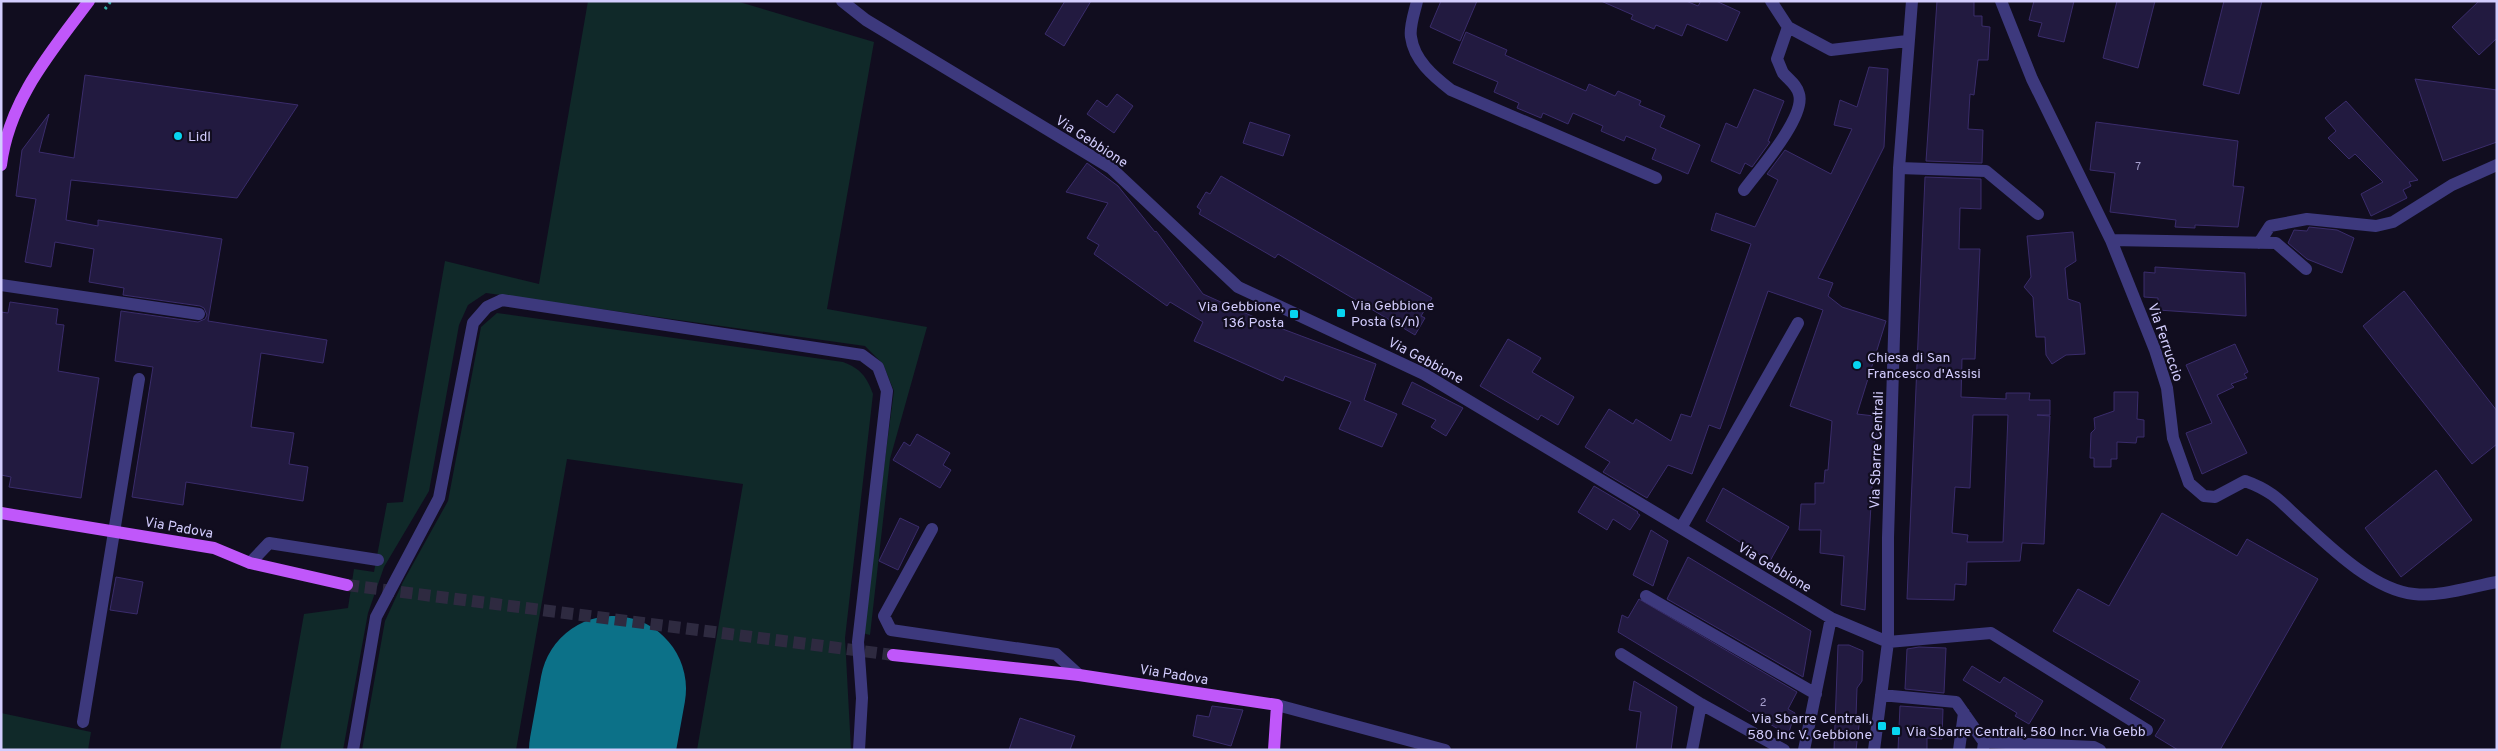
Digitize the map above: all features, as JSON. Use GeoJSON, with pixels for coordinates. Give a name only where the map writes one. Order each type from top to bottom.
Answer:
{"type":"FeatureCollection","features":[{"type":"Feature","properties":{"kind":"main road"},"geometry":{"type":"LineString","coordinates":[[1,165],[13,118],[25,90],[36,70],[88,1]]}},
{"type":"Feature","properties":{"kind":"main road","name":"Via Padova"},"geometry":{"type":"LineString","coordinates":[[1,512],[214,548],[250,563],[347,585]]}},
{"type":"Feature","properties":{"kind":"main road","name":"Via Padova"},"geometry":{"type":"LineString","coordinates":[[893,656],[1078,675],[1277,705]]}},
{"type":"Feature","properties":{"kind":"main road"},"geometry":{"type":"LineString","coordinates":[[1274,750],[1277,705]]}},
{"type":"Feature","properties":{"kind":"street","name":"Via Gebbione"},"geometry":{"type":"LineString","coordinates":[[842,1],[866,20],[1111,168],[1238,287],[1424,374],[1831,618],[1888,642]]}},
{"type":"Feature","properties":{"kind":"street"},"geometry":{"type":"LineString","coordinates":[[1418,1],[1410,36],[1419,58],[1430,74],[1451,90],[1656,178]]}},
{"type":"Feature","properties":{"kind":"street"},"geometry":{"type":"LineString","coordinates":[[1771,1],[1788,27],[1831,50],[1908,42]]}},
{"type":"Feature","properties":{"kind":"street","name":"Via Sbarre Centrali"},"geometry":{"type":"LineString","coordinates":[[1874,750],[1888,642],[1888,538],[1899,168],[1912,1]]}},
{"type":"Feature","properties":{"kind":"street","name":"Via Ferruccio"},"geometry":{"type":"LineString","coordinates":[[2001,1],[2032,78],[2111,240],[2158,357],[2168,388],[2173,438],[2189,483],[2204,496],[2215,497],[2245,481],[2278,496],[2305,525],[2381,585],[2413,594],[2442,593],[2497,582]]}},
{"type":"Feature","properties":{"kind":"street"},"geometry":{"type":"LineString","coordinates":[[1744,190],[1791,126],[1799,107],[1800,96],[1795,85],[1784,73],[1776,59],[1788,27]]}},
{"type":"Feature","properties":{"kind":"street"},"geometry":{"type":"LineString","coordinates":[[2259,243],[2270,226],[2306,219],[2376,226],[2393,222],[2452,185],[2497,165]]}},
{"type":"Feature","properties":{"kind":"street"},"geometry":{"type":"LineString","coordinates":[[1899,168],[1986,171],[2038,214]]}},
{"type":"Feature","properties":{"kind":"street"},"geometry":{"type":"LineString","coordinates":[[2111,240],[2276,243],[2306,269]]}},
{"type":"Feature","properties":{"kind":"street"},"geometry":{"type":"LineString","coordinates":[[1,285],[199,314]]}},
{"type":"Feature","properties":{"kind":"street"},"geometry":{"type":"LineString","coordinates":[[353,750],[376,617],[439,498],[473,323],[487,308],[502,300],[862,355],[878,367],[888,391],[858,642],[862,698],[860,750]]}},
{"type":"Feature","properties":{"kind":"street"},"geometry":{"type":"LineString","coordinates":[[1681,528],[1798,323]]}},
{"type":"Feature","properties":{"kind":"street"},"geometry":{"type":"LineString","coordinates":[[83,722],[139,379]]}},
{"type":"Feature","properties":{"kind":"street"},"geometry":{"type":"LineString","coordinates":[[932,529],[884,616],[891,630],[1056,654],[1078,675]]}},
{"type":"Feature","properties":{"kind":"street"},"geometry":{"type":"LineString","coordinates":[[250,563],[269,543],[378,560]]}},
{"type":"Feature","properties":{"kind":"street"},"geometry":{"type":"LineString","coordinates":[[1646,596],[1816,694]]}},
{"type":"Feature","properties":{"kind":"street"},"geometry":{"type":"LineString","coordinates":[[1804,750],[1831,618]]}},
{"type":"Feature","properties":{"kind":"street"},"geometry":{"type":"LineString","coordinates":[[1888,642],[1991,633],[2147,730]]}},
{"type":"Feature","properties":{"kind":"street"},"geometry":{"type":"LineString","coordinates":[[1621,654],[1701,704],[1784,750]]}},
{"type":"Feature","properties":{"kind":"street"},"geometry":{"type":"LineString","coordinates":[[1881,695],[1956,702],[1983,746],[2096,749]]}},
{"type":"Feature","properties":{"kind":"street"},"geometry":{"type":"LineString","coordinates":[[1692,750],[1701,704]]}},
{"type":"Feature","properties":{"kind":"street","name":"Via Padova"},"geometry":{"type":"LineString","coordinates":[[1277,705],[1444,750]]}},
{"type":"Feature","properties":{"kind":"street"},"geometry":{"type":"LineString","coordinates":[[1959,750],[1964,713]]}},
{"type":"Feature","properties":{"kind":"green space"},"geometry":{"type":"Polygon","coordinates":[[[588,1],[736,1],[874,42],[827,309],[927,327],[890,459],[870,635],[862,633],[894,391],[883,364],[865,346],[486,293],[468,305],[459,325],[429,491],[384,567],[368,613],[343,750],[280,750],[304,614],[348,608],[354,569],[374,572],[387,503],[403,502],[445,261],[539,284],[588,1]]]}},
{"type":"Feature","properties":{"kind":"green space"},"geometry":{"type":"Polygon","coordinates":[[[497,313],[843,362],[854,367],[862,374],[873,394],[845,638],[851,750],[697,750],[743,484],[567,459],[516,750],[362,750],[385,621],[403,582],[448,501],[481,327],[497,313]]]}},
{"type":"Feature","properties":{"kind":"green space"},"geometry":{"type":"Polygon","coordinates":[[[1,713],[91,732],[88,750],[1,750],[1,713]]]}},
{"type":"Feature","properties":{"kind":"building"},"geometry":{"type":"Polygon","coordinates":[[[1065,1],[1091,1],[1064,46],[1045,34],[1065,1]]]}},
{"type":"Feature","properties":{"kind":"building"},"geometry":{"type":"Polygon","coordinates":[[[1441,1],[1477,1],[1460,41],[1430,27],[1441,1]]]}},
{"type":"Feature","properties":{"kind":"building"},"geometry":{"type":"Polygon","coordinates":[[[1601,1],[1686,1],[1698,6],[1701,1],[1716,1],[1740,12],[1727,41],[1687,24],[1682,36],[1656,25],[1654,29],[1631,19],[1633,15],[1601,1]]]}},
{"type":"Feature","properties":{"kind":"building"},"geometry":{"type":"Polygon","coordinates":[[[1937,1],[1974,1],[1974,16],[1982,16],[1982,26],[1990,27],[1988,60],[1978,60],[1974,95],[1970,94],[1968,129],[1983,130],[1982,163],[1926,161],[1937,1]]]}},
{"type":"Feature","properties":{"kind":"building"},"geometry":{"type":"Polygon","coordinates":[[[2034,1],[2074,1],[2064,42],[2038,36],[2042,23],[2029,20],[2034,1]]]}},
{"type":"Feature","properties":{"kind":"building"},"geometry":{"type":"Polygon","coordinates":[[[2117,1],[2155,1],[2138,68],[2103,58],[2117,1]]]}},
{"type":"Feature","properties":{"kind":"building"},"geometry":{"type":"Polygon","coordinates":[[[2224,1],[2262,1],[2239,94],[2203,85],[2224,1]]]}},
{"type":"Feature","properties":{"kind":"building"},"geometry":{"type":"Polygon","coordinates":[[[2479,1],[2497,1],[2497,38],[2479,55],[2452,27],[2479,1]]]}},
{"type":"Feature","properties":{"kind":"building"},"geometry":{"type":"Polygon","coordinates":[[[1466,32],[1507,50],[1505,55],[1586,91],[1589,84],[1615,96],[1618,91],[1641,101],[1639,105],[1665,116],[1660,127],[1700,145],[1688,174],[1652,159],[1656,149],[1626,136],[1624,141],[1601,131],[1603,126],[1573,113],[1568,124],[1543,113],[1541,118],[1517,108],[1519,103],[1494,92],[1498,82],[1453,63],[1466,32]]]}},
{"type":"Feature","properties":{"kind":"building"},"geometry":{"type":"Polygon","coordinates":[[[1869,67],[1888,69],[1884,147],[1818,278],[1833,283],[1828,296],[1842,307],[1886,321],[1857,414],[1883,417],[1882,436],[1875,435],[1865,610],[1841,605],[1844,556],[1820,553],[1821,530],[1799,530],[1801,504],[1815,504],[1815,483],[1824,483],[1825,470],[1828,470],[1832,421],[1790,406],[1823,310],[1768,291],[1720,429],[1709,425],[1692,474],[1668,465],[1647,498],[1603,472],[1610,462],[1585,447],[1609,409],[1633,424],[1636,419],[1671,441],[1681,414],[1691,417],[1751,244],[1711,230],[1716,213],[1755,227],[1778,180],[1767,174],[1785,150],[1831,174],[1852,129],[1834,125],[1840,100],[1857,107],[1869,67]]]}},
{"type":"Feature","properties":{"kind":"building"},"geometry":{"type":"Polygon","coordinates":[[[85,75],[298,105],[237,198],[71,180],[66,220],[98,226],[98,220],[222,239],[208,321],[327,340],[323,363],[261,353],[251,427],[294,433],[289,464],[308,467],[303,501],[186,482],[183,505],[132,497],[153,367],[115,361],[121,311],[198,322],[205,319],[207,315],[204,308],[200,306],[123,295],[124,288],[89,282],[94,249],[55,242],[51,267],[25,262],[36,199],[16,196],[22,150],[49,114],[39,152],[74,158],[85,75]]]}},
{"type":"Feature","properties":{"kind":"building"},"geometry":{"type":"Polygon","coordinates":[[[2415,79],[2497,90],[2497,142],[2443,161],[2415,79]]]}},
{"type":"Feature","properties":{"kind":"building"},"geometry":{"type":"Polygon","coordinates":[[[1754,89],[1784,101],[1768,141],[1770,142],[1752,167],[1745,163],[1740,174],[1711,161],[1726,123],[1737,128],[1754,89]]]}},
{"type":"Feature","properties":{"kind":"building"},"geometry":{"type":"Polygon","coordinates":[[[1117,94],[1133,106],[1114,133],[1087,114],[1097,100],[1107,107],[1117,94]]]}},
{"type":"Feature","properties":{"kind":"building"},"geometry":{"type":"Polygon","coordinates":[[[2346,101],[2418,180],[2409,182],[2411,186],[2403,190],[2407,198],[2371,216],[2361,194],[2383,182],[2355,154],[2349,159],[2328,138],[2336,131],[2325,118],[2346,101]]]}},
{"type":"Feature","properties":{"kind":"building"},"geometry":{"type":"Polygon","coordinates":[[[1250,122],[1290,135],[1283,156],[1243,143],[1250,122]]]}},
{"type":"Feature","properties":{"kind":"building"},"geometry":{"type":"Polygon","coordinates":[[[2096,122],[2238,141],[2233,186],[2244,187],[2238,227],[2195,225],[2195,228],[2175,227],[2176,220],[2110,212],[2115,173],[2090,170],[2096,122]]]}},
{"type":"Feature","properties":{"kind":"building"},"geometry":{"type":"Polygon","coordinates":[[[1087,163],[1118,186],[1156,231],[1203,294],[1272,325],[1376,364],[1364,400],[1397,414],[1382,447],[1339,429],[1351,402],[1285,376],[1283,381],[1194,341],[1203,322],[1170,302],[1167,306],[1094,254],[1099,245],[1087,238],[1108,203],[1066,192],[1087,163]]]}},
{"type":"Feature","properties":{"kind":"building"},"geometry":{"type":"Polygon","coordinates":[[[1221,176],[1432,298],[1421,316],[1425,318],[1415,335],[1278,254],[1275,258],[1199,214],[1201,210],[1197,207],[1206,192],[1210,194],[1221,176]]]}},
{"type":"Feature","properties":{"kind":"building"},"geometry":{"type":"Polygon","coordinates":[[[1925,177],[1981,179],[1981,209],[1960,208],[1959,249],[1980,249],[1975,359],[1962,359],[1961,397],[2006,399],[2006,393],[2030,393],[2029,400],[2050,400],[2050,415],[2037,415],[2050,416],[2044,544],[2022,543],[2020,561],[1967,562],[1966,585],[1955,584],[1954,600],[1907,599],[1925,177]],[[1973,415],[1970,488],[1955,487],[1952,533],[1968,535],[1967,542],[2003,542],[2008,415],[1973,415]]]}},
{"type":"Feature","properties":{"kind":"building"},"geometry":{"type":"Polygon","coordinates":[[[2309,227],[2337,230],[2354,238],[2342,273],[2307,259],[2288,243],[2294,230],[2307,231],[2309,227]]]}},
{"type":"Feature","properties":{"kind":"building"},"geometry":{"type":"Polygon","coordinates":[[[2073,232],[2076,261],[2065,268],[2068,299],[2080,303],[2085,354],[2066,355],[2052,364],[2046,355],[2045,337],[2036,337],[2033,297],[2024,287],[2031,277],[2027,236],[2073,232]]]}},
{"type":"Feature","properties":{"kind":"building"},"geometry":{"type":"Polygon","coordinates":[[[2155,267],[2245,273],[2246,316],[2158,310],[2158,298],[2144,297],[2144,272],[2155,273],[2155,267]]]}},
{"type":"Feature","properties":{"kind":"building"},"geometry":{"type":"Polygon","coordinates":[[[2404,291],[2497,411],[2497,444],[2472,464],[2363,326],[2404,291]]]}},
{"type":"Feature","properties":{"kind":"building"},"geometry":{"type":"Polygon","coordinates":[[[10,302],[58,309],[56,324],[64,325],[58,371],[99,378],[81,498],[9,487],[11,477],[1,475],[1,312],[8,313],[10,302]]]}},
{"type":"Feature","properties":{"kind":"building"},"geometry":{"type":"Polygon","coordinates":[[[1508,339],[1541,358],[1532,372],[1574,397],[1558,425],[1541,415],[1538,420],[1480,386],[1508,339]]]}},
{"type":"Feature","properties":{"kind":"building"},"geometry":{"type":"Polygon","coordinates":[[[2235,344],[2248,372],[2244,374],[2247,378],[2231,384],[2234,387],[2217,395],[2247,453],[2202,474],[2186,433],[2212,423],[2186,365],[2235,344]]]}},
{"type":"Feature","properties":{"kind":"building"},"geometry":{"type":"Polygon","coordinates":[[[1412,382],[1463,408],[1446,436],[1431,427],[1436,420],[1402,404],[1412,382]]]}},
{"type":"Feature","properties":{"kind":"building"},"geometry":{"type":"Polygon","coordinates":[[[2114,392],[2138,392],[2137,419],[2144,420],[2144,437],[2137,437],[2136,443],[2117,442],[2117,459],[2111,459],[2111,467],[2094,467],[2094,458],[2090,458],[2091,433],[2095,429],[2094,418],[2114,411],[2114,392]]]}},
{"type":"Feature","properties":{"kind":"building"},"geometry":{"type":"Polygon","coordinates":[[[917,434],[950,453],[943,465],[951,470],[940,488],[893,460],[904,442],[910,446],[917,434]]]}},
{"type":"Feature","properties":{"kind":"building"},"geometry":{"type":"Polygon","coordinates":[[[2436,470],[2472,520],[2401,577],[2365,528],[2436,470]]]}},
{"type":"Feature","properties":{"kind":"building"},"geometry":{"type":"Polygon","coordinates":[[[1594,486],[1638,512],[1640,515],[1630,530],[1613,519],[1607,530],[1578,512],[1594,486]]]}},
{"type":"Feature","properties":{"kind":"building"},"geometry":{"type":"Polygon","coordinates":[[[1723,488],[1789,527],[1770,561],[1706,521],[1723,488]]]}},
{"type":"Feature","properties":{"kind":"building"},"geometry":{"type":"Polygon","coordinates":[[[2162,513],[2237,556],[2247,539],[2318,579],[2220,750],[2178,750],[2155,736],[2165,720],[2130,699],[2140,681],[2053,631],[2078,589],[2109,606],[2162,513]]]}},
{"type":"Feature","properties":{"kind":"building"},"geometry":{"type":"Polygon","coordinates":[[[900,518],[919,527],[898,570],[879,561],[900,518]]]}},
{"type":"Feature","properties":{"kind":"building"},"geometry":{"type":"Polygon","coordinates":[[[1651,530],[1668,541],[1653,586],[1633,575],[1651,530]]]}},
{"type":"Feature","properties":{"kind":"building"},"geometry":{"type":"Polygon","coordinates":[[[1688,557],[1811,631],[1803,677],[1667,599],[1688,557]]]}},
{"type":"Feature","properties":{"kind":"building"},"geometry":{"type":"Polygon","coordinates":[[[116,577],[143,582],[137,614],[110,610],[116,577]]]}},
{"type":"Feature","properties":{"kind":"building"},"geometry":{"type":"Polygon","coordinates":[[[1639,599],[1797,692],[1788,709],[1795,713],[1788,735],[1618,632],[1622,615],[1628,618],[1639,599]]]}},
{"type":"Feature","properties":{"kind":"building"},"geometry":{"type":"Polygon","coordinates":[[[1838,645],[1849,645],[1863,651],[1862,681],[1857,688],[1856,716],[1860,717],[1856,750],[1834,750],[1838,645]]]}},
{"type":"Feature","properties":{"kind":"building"},"geometry":{"type":"Polygon","coordinates":[[[1919,647],[1946,648],[1944,693],[1905,689],[1907,649],[1919,647]]]}},
{"type":"Feature","properties":{"kind":"building"},"geometry":{"type":"Polygon","coordinates":[[[1972,666],[2000,683],[2004,677],[2043,701],[2029,724],[2015,716],[2017,713],[1963,680],[1972,666]]]}},
{"type":"Feature","properties":{"kind":"building"},"geometry":{"type":"Polygon","coordinates":[[[1634,681],[1677,707],[1671,750],[1636,750],[1641,712],[1629,710],[1634,681]]]}},
{"type":"Feature","properties":{"kind":"building"},"geometry":{"type":"Polygon","coordinates":[[[1212,706],[1243,710],[1231,746],[1193,736],[1197,715],[1209,717],[1212,706]]]}},
{"type":"Feature","properties":{"kind":"building"},"geometry":{"type":"Polygon","coordinates":[[[1900,706],[1943,709],[1942,739],[1927,738],[1927,750],[1898,750],[1900,706]]]}},
{"type":"Feature","properties":{"kind":"building"},"geometry":{"type":"Polygon","coordinates":[[[1020,718],[1075,736],[1070,750],[1009,750],[1020,718]]]}},
{"type":"Feature","properties":{"kind":"runway"},"geometry":{"type":"LineString","coordinates":[[602,750],[613,689]]}},
{"type":"Feature","properties":{"kind":"tunnel"},"geometry":{"type":"LineString","coordinates":[[347,585],[893,655]]}},
{"type":"Feature","properties":{"kind":"place","name":"Lidl"},"geometry":{"type":"Point","coordinates":[178,136]}},
{"type":"Feature","properties":{"kind":"place","name":"Via Gebbione Posta (s/n)"},"geometry":{"type":"Point","coordinates":[1341,313]}},
{"type":"Feature","properties":{"kind":"place","name":"Via Gebbione, 136 Posta"},"geometry":{"type":"Point","coordinates":[1294,314]}},
{"type":"Feature","properties":{"kind":"place","name":"Chiesa di San Francesco d'Assisi"},"geometry":{"type":"Point","coordinates":[1857,365]}},
{"type":"Feature","properties":{"kind":"place","name":"Via Sbarre Centrali, 580 inc V. Gebbione"},"geometry":{"type":"Point","coordinates":[1882,726]}},
{"type":"Feature","properties":{"kind":"place","name":"Via Sbarre Centrali, 580 Incr. Via Gebb"},"geometry":{"type":"Point","coordinates":[1896,731]}}]}
